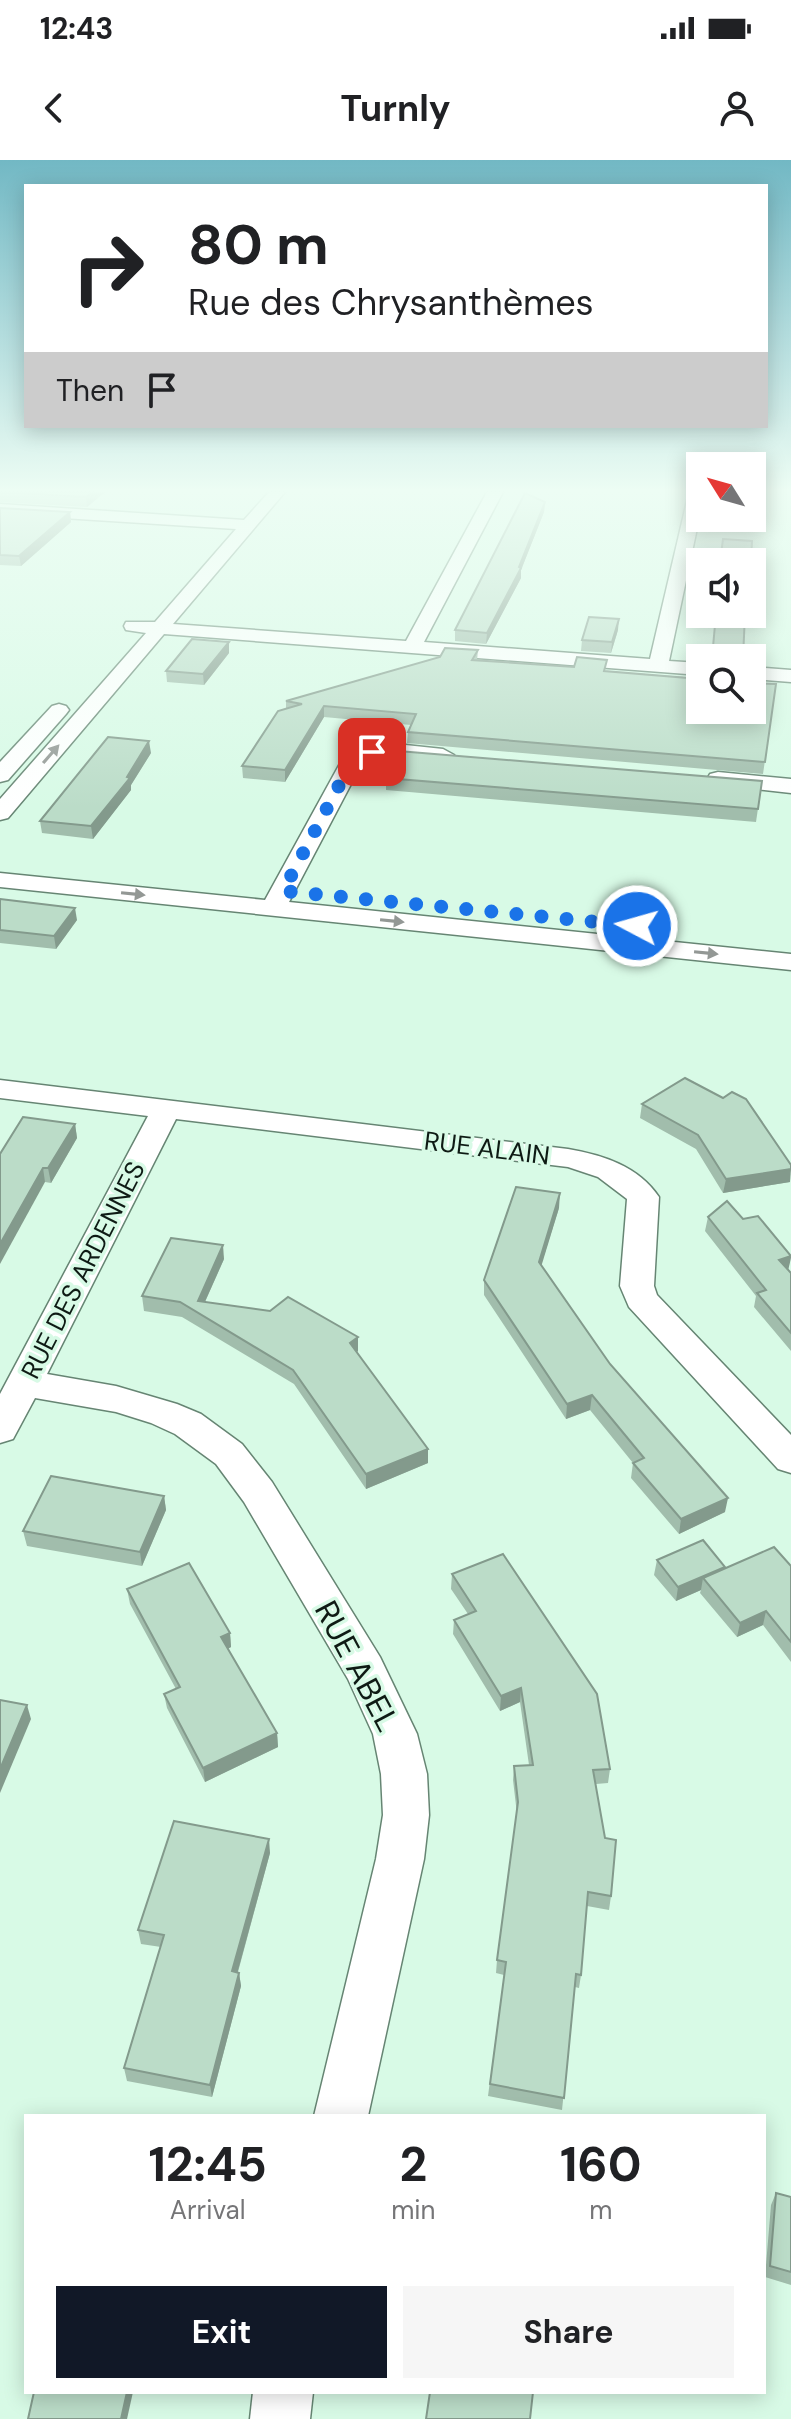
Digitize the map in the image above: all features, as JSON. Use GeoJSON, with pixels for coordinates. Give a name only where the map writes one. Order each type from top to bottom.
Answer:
{"type":"FeatureCollection","features":[{"type":"Feature","properties":{"kind":"street"},"geometry":{"type":"LineString","coordinates":[[0,813],[185,597]]}},
{"type":"Feature","properties":{"kind":"street"},"geometry":{"type":"LineString","coordinates":[[412,647],[439,597]]}},
{"type":"Feature","properties":{"kind":"street"},"geometry":{"type":"LineString","coordinates":[[658,666],[673,597]]}},
{"type":"Feature","properties":{"kind":"street"},"geometry":{"type":"LineString","coordinates":[[154,603],[128,632],[159,628],[686,668]]}},
{"type":"Feature","properties":{"kind":"street"},"geometry":{"type":"LineString","coordinates":[[766,674],[791,676]]}},
{"type":"Feature","properties":{"kind":"street"},"geometry":{"type":"LineString","coordinates":[[0,775],[75,692]]}},
{"type":"Feature","properties":{"kind":"street"},"geometry":{"type":"LineString","coordinates":[[278,900],[351,763],[381,751],[464,757]]}},
{"type":"Feature","properties":{"kind":"street"},"geometry":{"type":"LineString","coordinates":[[698,778],[791,786]]}},
{"type":"Feature","properties":{"kind":"street"},"geometry":{"type":"LineString","coordinates":[[0,862],[278,900],[791,962]]}},
{"type":"Feature","properties":{"kind":"street"},"geometry":{"type":"LineString","coordinates":[[0,880],[791,942]]}},
{"type":"Feature","properties":{"kind":"street","name":"RUE ALAIN"},"geometry":{"type":"LineString","coordinates":[[0,1089],[568,1158],[605,1167],[620,1175],[643,1197],[637,1286],[641,1299],[791,1459]]}},
{"type":"Feature","properties":{"kind":"street","name":"RUE DES ARDENNES"},"geometry":{"type":"LineString","coordinates":[[0,1429],[166,1110]]}},
{"type":"Feature","properties":{"kind":"street","name":"RUE ABEL"},"geometry":{"type":"LineString","coordinates":[[24,1383],[116,1399],[154,1410],[188,1424],[229,1454],[258,1492],[357,1657],[395,1734],[404,1774],[406,1815],[400,1859],[341,2114]]}},
{"type":"Feature","properties":{"kind":"street"},"geometry":{"type":"LineString","coordinates":[[280,2419],[283,2394]]}},
{"type":"Feature","properties":{"kind":"building"},"geometry":{"type":"Polygon","coordinates":[[[472,597],[506,597],[487,633],[455,630],[472,597]]]}},
{"type":"Feature","properties":{"kind":"building"},"geometry":{"type":"Polygon","coordinates":[[[589,617],[619,619],[612,642],[582,640],[589,617]]]}},
{"type":"Feature","properties":{"kind":"building"},"geometry":{"type":"Polygon","coordinates":[[[715,628],[744,628],[744,644],[713,644],[715,628]]]}},
{"type":"Feature","properties":{"kind":"building"},"geometry":{"type":"Polygon","coordinates":[[[192,639],[229,642],[203,674],[166,671],[192,639]]]}},
{"type":"Feature","properties":{"kind":"building"},"geometry":{"type":"Polygon","coordinates":[[[445,648],[478,650],[472,660],[574,667],[577,657],[607,660],[604,671],[686,678],[686,724],[766,724],[766,684],[776,684],[765,762],[408,732],[416,714],[324,706],[285,770],[242,766],[278,711],[302,704],[286,701],[440,657],[445,648]]]}},
{"type":"Feature","properties":{"kind":"building"},"geometry":{"type":"Polygon","coordinates":[[[108,737],[149,741],[127,777],[130,778],[91,826],[40,821],[108,737]]]}},
{"type":"Feature","properties":{"kind":"building"},"geometry":{"type":"Polygon","coordinates":[[[398,751],[762,781],[758,809],[386,778],[398,751]]]}},
{"type":"Feature","properties":{"kind":"building"},"geometry":{"type":"Polygon","coordinates":[[[0,899],[75,908],[54,936],[0,930],[0,899]]]}},
{"type":"Feature","properties":{"kind":"building"},"geometry":{"type":"Polygon","coordinates":[[[685,1078],[723,1098],[732,1092],[746,1099],[791,1169],[726,1179],[698,1135],[642,1104],[685,1078]]]}},
{"type":"Feature","properties":{"kind":"building"},"geometry":{"type":"Polygon","coordinates":[[[23,1117],[75,1124],[48,1168],[43,1168],[0,1244],[0,1154],[23,1117]]]}},
{"type":"Feature","properties":{"kind":"building"},"geometry":{"type":"Polygon","coordinates":[[[516,1187],[560,1193],[539,1262],[610,1364],[728,1498],[681,1519],[633,1463],[644,1458],[592,1395],[567,1404],[484,1280],[516,1187]]]}},
{"type":"Feature","properties":{"kind":"building"},"geometry":{"type":"Polygon","coordinates":[[[727,1201],[743,1219],[758,1216],[791,1256],[779,1260],[791,1273],[791,1333],[757,1293],[766,1290],[708,1217],[727,1201]]]}},
{"type":"Feature","properties":{"kind":"building"},"geometry":{"type":"Polygon","coordinates":[[[171,1238],[223,1245],[198,1301],[270,1311],[288,1297],[358,1337],[350,1343],[428,1449],[366,1474],[293,1370],[180,1302],[142,1296],[171,1238]]]}},
{"type":"Feature","properties":{"kind":"building"},"geometry":{"type":"Polygon","coordinates":[[[51,1476],[164,1496],[140,1552],[23,1531],[51,1476]]]}},
{"type":"Feature","properties":{"kind":"building"},"geometry":{"type":"Polygon","coordinates":[[[703,1540],[725,1567],[678,1587],[657,1560],[703,1540]]]}},
{"type":"Feature","properties":{"kind":"building"},"geometry":{"type":"Polygon","coordinates":[[[774,1547],[791,1566],[791,1642],[766,1611],[740,1623],[703,1578],[774,1547]]]}},
{"type":"Feature","properties":{"kind":"building"},"geometry":{"type":"Polygon","coordinates":[[[503,1554],[597,1694],[610,1769],[593,1770],[605,1838],[616,1840],[611,1896],[588,1892],[581,1975],[576,1974],[564,2098],[490,2084],[506,1962],[497,1960],[518,1802],[514,1766],[533,1765],[521,1688],[501,1696],[454,1620],[476,1611],[452,1574],[503,1554]]]}},
{"type":"Feature","properties":{"kind":"building"},"geometry":{"type":"Polygon","coordinates":[[[189,1563],[230,1633],[221,1637],[277,1733],[203,1768],[164,1694],[180,1687],[127,1589],[189,1563]]]}},
{"type":"Feature","properties":{"kind":"building"},"geometry":{"type":"Polygon","coordinates":[[[0,1700],[27,1705],[0,1769],[0,1700]]]}},
{"type":"Feature","properties":{"kind":"building"},"geometry":{"type":"Polygon","coordinates":[[[174,1821],[269,1839],[232,1971],[239,1973],[210,2085],[124,2068],[164,1935],[138,1930],[174,1821]]]}},
{"type":"Feature","properties":{"kind":"building"},"geometry":{"type":"Polygon","coordinates":[[[776,2193],[791,2197],[791,2272],[770,2266],[776,2193]]]}},
{"type":"Feature","properties":{"kind":"building"},"geometry":{"type":"Polygon","coordinates":[[[34,2394],[127,2394],[121,2419],[28,2419],[34,2394]]]}},
{"type":"Feature","properties":{"kind":"building"},"geometry":{"type":"Polygon","coordinates":[[[430,2394],[533,2394],[530,2419],[426,2419],[430,2394]]]}},
{"type":"Feature","properties":{"kind":"route"},"geometry":{"type":"LineString","coordinates":[[372,752],[351,763],[283,891],[637,926]]}}]}
